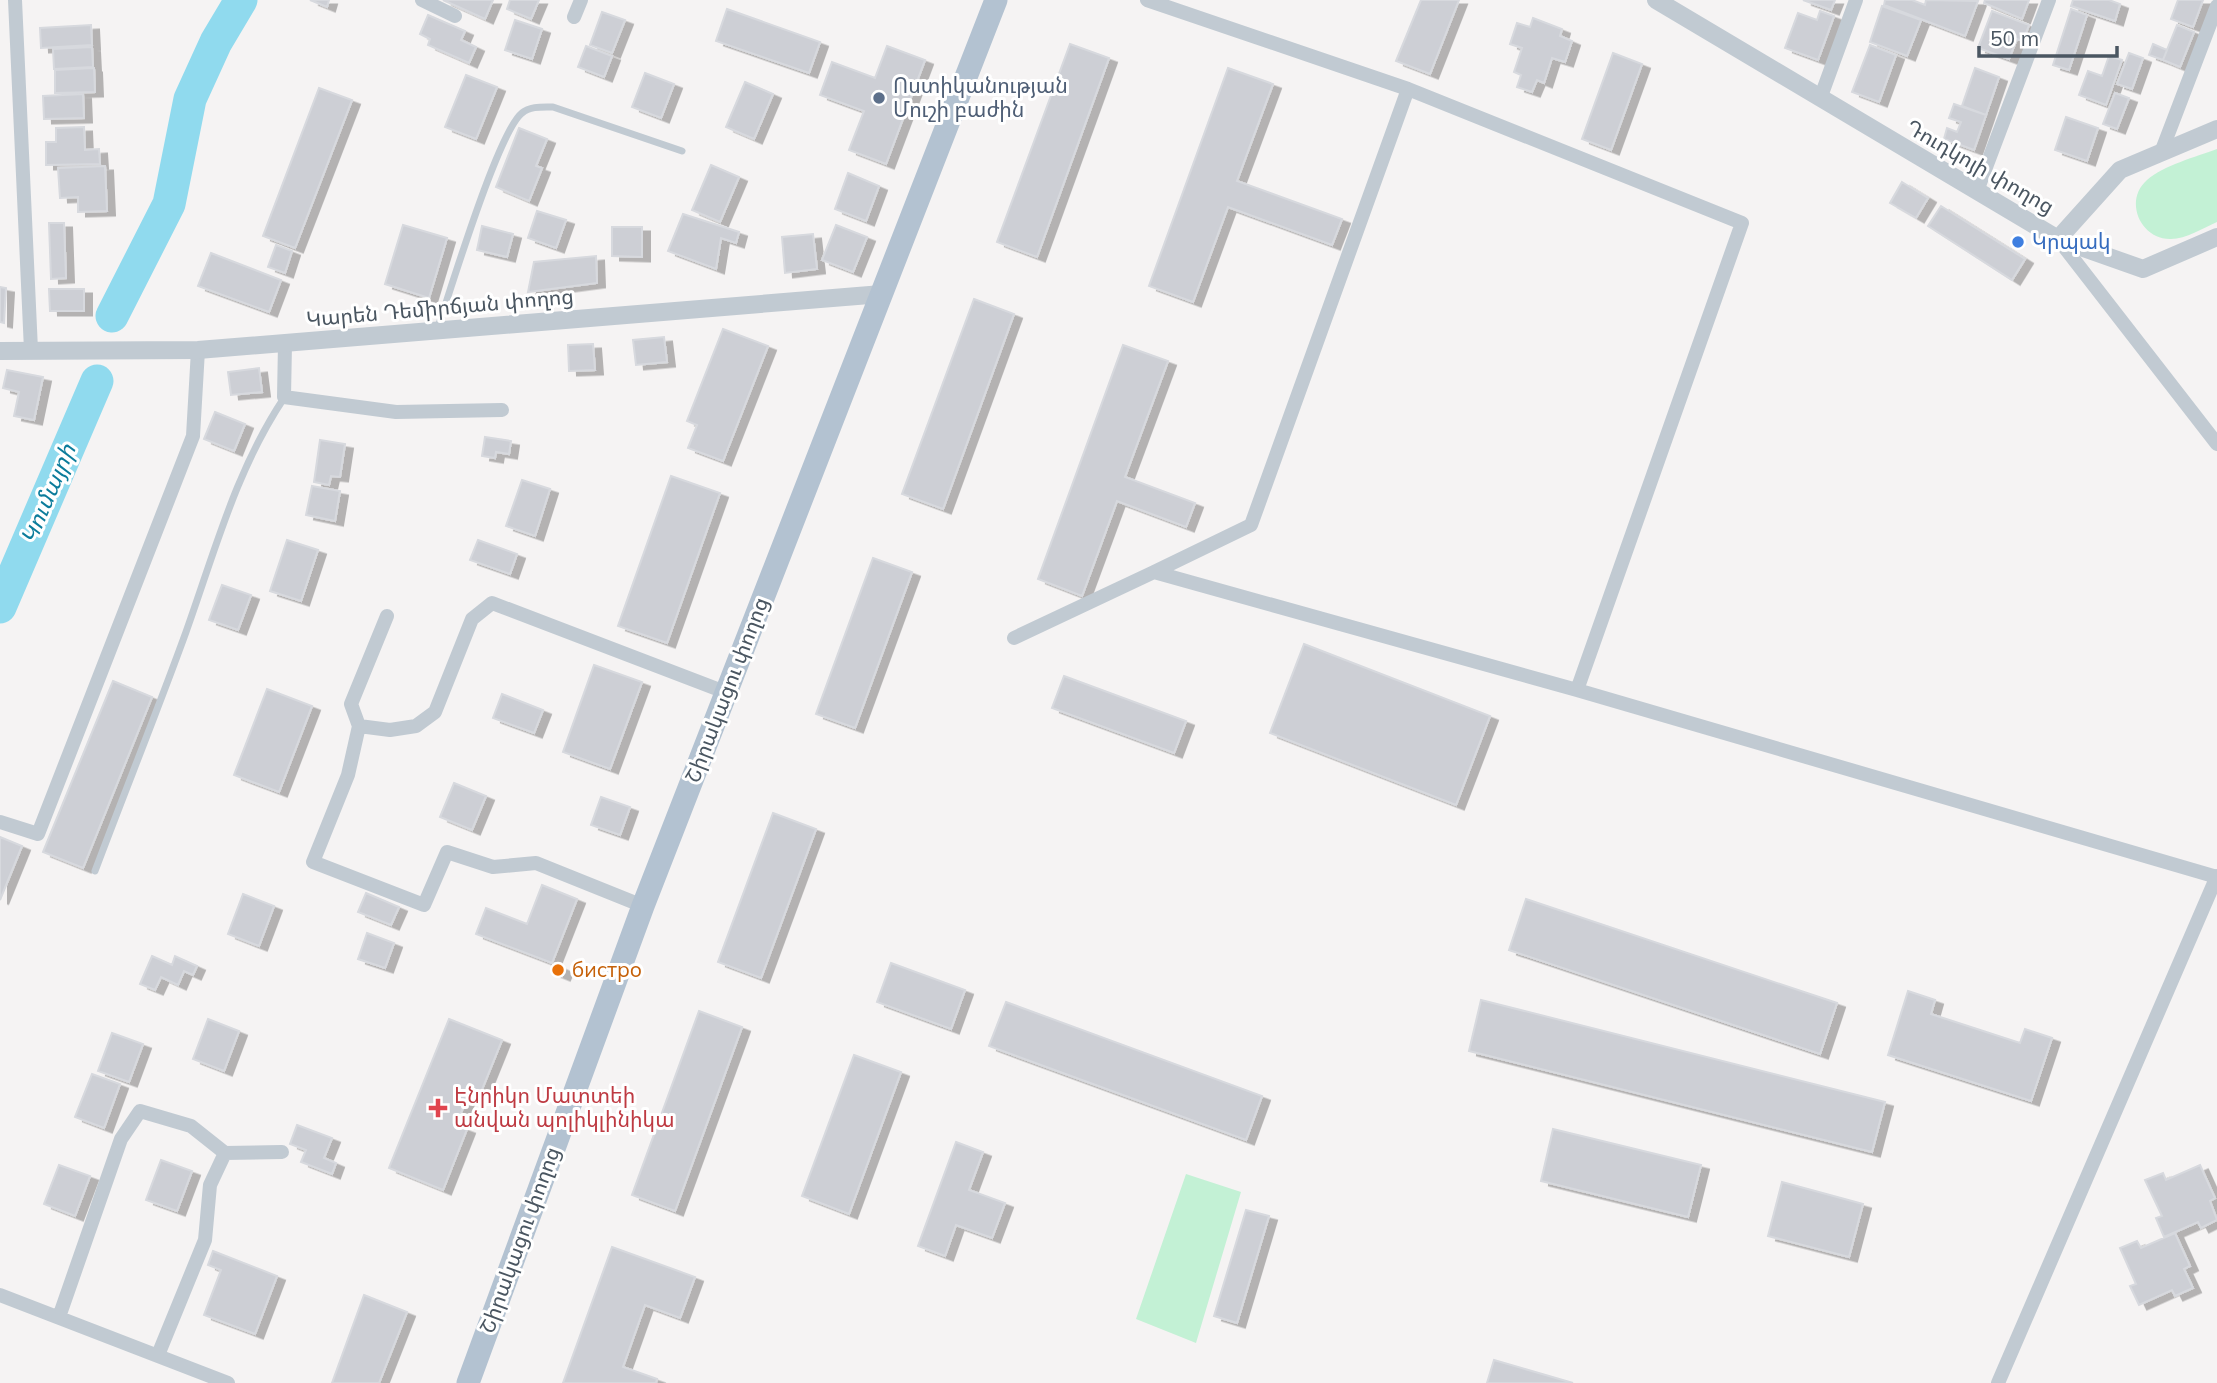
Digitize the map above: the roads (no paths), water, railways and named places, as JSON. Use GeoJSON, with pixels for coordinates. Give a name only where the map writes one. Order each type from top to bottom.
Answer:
{"type":"FeatureCollection","features":[{"type":"Feature","properties":{"kind":"main road","name":"Շիրակացու փողոց"},"geometry":{"type":"LineString","coordinates":[[468,1383],[643,906],[996,0]]}},
{"type":"Feature","properties":{"kind":"street"},"geometry":{"type":"LineString","coordinates":[[15,0],[30,350]]}},
{"type":"Feature","properties":{"kind":"street"},"geometry":{"type":"LineString","coordinates":[[422,0],[455,16]]}},
{"type":"Feature","properties":{"kind":"street"},"geometry":{"type":"LineString","coordinates":[[575,17],[581,0]]}},
{"type":"Feature","properties":{"kind":"street"},"geometry":{"type":"LineString","coordinates":[[1147,0],[1408,89],[1742,223],[1577,691]]}},
{"type":"Feature","properties":{"kind":"street","name":"Դուդկոյի փողոց"},"geometry":{"type":"LineString","coordinates":[[1656,0],[2058,239],[2217,444]]}},
{"type":"Feature","properties":{"kind":"street"},"geometry":{"type":"LineString","coordinates":[[1819,99],[1856,0]]}},
{"type":"Feature","properties":{"kind":"street"},"geometry":{"type":"LineString","coordinates":[[1977,191],[2049,0]]}},
{"type":"Feature","properties":{"kind":"street"},"geometry":{"type":"LineString","coordinates":[[2162,150],[2217,6]]}},
{"type":"Feature","properties":{"kind":"street"},"geometry":{"type":"LineString","coordinates":[[1014,638],[1251,525],[1408,89]]}},
{"type":"Feature","properties":{"kind":"street"},"geometry":{"type":"LineString","coordinates":[[2217,129],[2120,170],[2058,239],[2143,269],[2217,237]]}},
{"type":"Feature","properties":{"kind":"street","name":"Կարեն Դեմիրճյան փողոց"},"geometry":{"type":"LineString","coordinates":[[0,351],[198,350],[882,294]]}},
{"type":"Feature","properties":{"kind":"street"},"geometry":{"type":"LineString","coordinates":[[285,344],[284,397],[396,412],[502,410]]}},
{"type":"Feature","properties":{"kind":"street"},"geometry":{"type":"LineString","coordinates":[[0,822],[38,834],[193,436],[198,350]]}},
{"type":"Feature","properties":{"kind":"street"},"geometry":{"type":"LineString","coordinates":[[1154,572],[1577,691],[2217,877],[1998,1383]]}},
{"type":"Feature","properties":{"kind":"street"},"geometry":{"type":"LineString","coordinates":[[359,726],[390,730],[416,726],[435,712],[472,619],[492,603],[725,692]]}},
{"type":"Feature","properties":{"kind":"street"},"geometry":{"type":"LineString","coordinates":[[387,616],[351,705],[359,726],[348,775],[313,862],[424,905],[447,852],[493,867],[536,863],[643,906]]}},
{"type":"Feature","properties":{"kind":"street"},"geometry":{"type":"LineString","coordinates":[[59,1317],[121,1139],[140,1111],[191,1126],[225,1153],[282,1152]]}},
{"type":"Feature","properties":{"kind":"street"},"geometry":{"type":"LineString","coordinates":[[158,1355],[205,1240],[210,1185],[225,1153]]}},
{"type":"Feature","properties":{"kind":"street"},"geometry":{"type":"LineString","coordinates":[[0,1296],[228,1383]]}},
{"type":"Feature","properties":{"kind":"lane"},"geometry":{"type":"LineString","coordinates":[[436,331],[502,144],[522,112],[537,107],[568,111],[682,151]]}},
{"type":"Feature","properties":{"kind":"lane"},"geometry":{"type":"LineString","coordinates":[[95,871],[187,630],[224,515],[260,434],[284,397]]}},
{"type":"Feature","properties":{"kind":"waterway"},"geometry":{"type":"LineString","coordinates":[[112,316],[169,204],[190,99],[216,42],[241,0]]}},
{"type":"Feature","properties":{"kind":"waterway","name":"Կումայրի"},"geometry":{"type":"LineString","coordinates":[[0,607],[97,381]]}},
{"type":"Feature","properties":{"kind":"place","name":"Ոստիկանության Մուշի բաժին"},"geometry":{"type":"Point","coordinates":[879,98]}},
{"type":"Feature","properties":{"kind":"place","name":"Կրպակ"},"geometry":{"type":"Point","coordinates":[2018,242]}},
{"type":"Feature","properties":{"kind":"place","name":"бистро"},"geometry":{"type":"Point","coordinates":[558,970]}},
{"type":"Feature","properties":{"kind":"place","name":"Էնրիկո Մատտեի անվան պոլիկլինիկա"},"geometry":{"type":"Point","coordinates":[438,1108]}}]}
